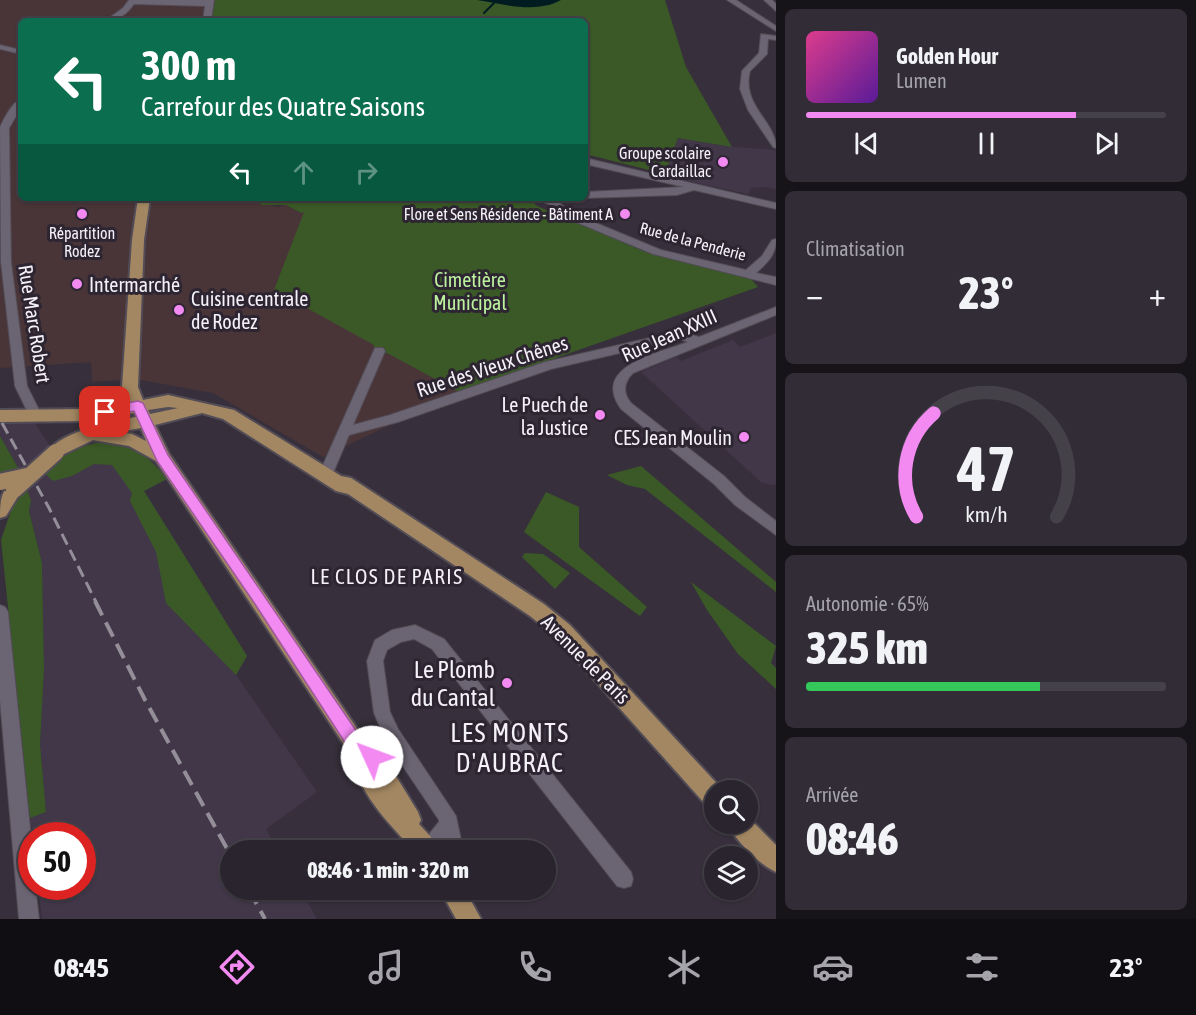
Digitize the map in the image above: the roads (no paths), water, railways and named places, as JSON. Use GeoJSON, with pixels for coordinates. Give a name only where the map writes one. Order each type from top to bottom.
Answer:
{"type":"FeatureCollection","features":[{"type":"Feature","properties":{"kind":"main road"},"geometry":{"type":"LineString","coordinates":[[144,201],[138,240],[133,412],[363,755],[372,757],[400,799],[423,840]]}},
{"type":"Feature","properties":{"kind":"main road","name":"Avenue de Paris"},"geometry":{"type":"LineString","coordinates":[[133,412],[168,401],[228,414],[338,481],[537,610],[563,631],[704,786]]}},
{"type":"Feature","properties":{"kind":"main road"},"geometry":{"type":"LineString","coordinates":[[0,416],[60,417],[194,406]]}},
{"type":"Feature","properties":{"kind":"main road"},"geometry":{"type":"LineString","coordinates":[[162,457],[161,432],[175,416],[194,406]]}},
{"type":"Feature","properties":{"kind":"main road"},"geometry":{"type":"LineString","coordinates":[[1,507],[7,486],[28,476],[62,448],[133,412]]}},
{"type":"Feature","properties":{"kind":"main road"},"geometry":{"type":"LineString","coordinates":[[94,433],[112,420],[133,412],[175,416]]}},
{"type":"Feature","properties":{"kind":"main road"},"geometry":{"type":"LineString","coordinates":[[60,417],[69,429],[62,448]]}},
{"type":"Feature","properties":{"kind":"main road"},"geometry":{"type":"LineString","coordinates":[[749,834],[776,861]]}},
{"type":"Feature","properties":{"kind":"street"},"geometry":{"type":"LineString","coordinates":[[731,0],[776,29]]}},
{"type":"Feature","properties":{"kind":"street"},"geometry":{"type":"LineString","coordinates":[[768,0],[776,9]]}},
{"type":"Feature","properties":{"kind":"street"},"geometry":{"type":"LineString","coordinates":[[114,18],[126,10],[131,1],[210,2],[207,18]]}},
{"type":"Feature","properties":{"kind":"street"},"geometry":{"type":"LineString","coordinates":[[776,38],[764,36],[763,54],[745,72],[744,84],[758,120],[776,145]]}},
{"type":"Feature","properties":{"kind":"street"},"geometry":{"type":"LineString","coordinates":[[0,47],[18,51]]}},
{"type":"Feature","properties":{"kind":"street"},"geometry":{"type":"LineString","coordinates":[[2,129],[18,106]]}},
{"type":"Feature","properties":{"kind":"street","name":"Rue Marc Robert"},"geometry":{"type":"LineString","coordinates":[[2,129],[6,262],[21,386],[33,416]]}},
{"type":"Feature","properties":{"kind":"street"},"geometry":{"type":"LineString","coordinates":[[588,162],[776,205]]}},
{"type":"Feature","properties":{"kind":"street"},"geometry":{"type":"LineString","coordinates":[[588,195],[685,192],[692,185]]}},
{"type":"Feature","properties":{"kind":"street","name":"Rue de la Penderie"},"geometry":{"type":"LineString","coordinates":[[561,201],[563,213],[647,248],[776,281]]}},
{"type":"Feature","properties":{"kind":"street"},"geometry":{"type":"LineString","coordinates":[[749,273],[766,258],[776,242]]}},
{"type":"Feature","properties":{"kind":"street","name":"Rue Jean XXIII"},"geometry":{"type":"LineString","coordinates":[[776,311],[626,372],[618,385],[620,399],[626,406],[719,480],[740,501],[776,530]]}},
{"type":"Feature","properties":{"kind":"street","name":"Rue des Vieux Chênes"},"geometry":{"type":"LineString","coordinates":[[344,429],[351,431],[393,419],[549,365],[680,335],[699,343]]}},
{"type":"Feature","properties":{"kind":"street"},"geometry":{"type":"LineString","coordinates":[[338,481],[344,429],[379,351]]}},
{"type":"Feature","properties":{"kind":"street"},"geometry":{"type":"LineString","coordinates":[[0,612],[29,919]]}},
{"type":"Feature","properties":{"kind":"street"},"geometry":{"type":"LineString","coordinates":[[452,840],[447,816],[392,735],[382,713],[375,661],[381,645],[398,634],[415,632],[438,644],[624,879]]}},
{"type":"Feature","properties":{"kind":"street"},"geometry":{"type":"LineString","coordinates":[[437,840],[448,826]]}},
{"type":"Feature","properties":{"kind":"waterway"},"geometry":{"type":"LineString","coordinates":[[484,13],[494,3]]}},
{"type":"Feature","properties":{"kind":"railway"},"geometry":{"type":"LineString","coordinates":[[2,423],[49,508],[96,602]]}},
{"type":"Feature","properties":{"kind":"railway"},"geometry":{"type":"LineString","coordinates":[[95,601],[144,698],[222,840]]}},
{"type":"Feature","properties":{"kind":"railway"},"geometry":{"type":"LineString","coordinates":[[255,900],[265,919]]}},
{"type":"Feature","properties":{"kind":"place","name":"Groupe scolaire Cardaillac"},"geometry":{"type":"Point","coordinates":[723,162]}},
{"type":"Feature","properties":{"kind":"place","name":"Répartition Rodez"},"geometry":{"type":"Point","coordinates":[82,214]}},
{"type":"Feature","properties":{"kind":"place","name":"Flore et Sens Résidence - Bâtiment A"},"geometry":{"type":"Point","coordinates":[625,214]}},
{"type":"Feature","properties":{"kind":"place","name":"Intermarché"},"geometry":{"type":"Point","coordinates":[77,284]}},
{"type":"Feature","properties":{"kind":"place","name":"Cuisine centrale de Rodez"},"geometry":{"type":"Point","coordinates":[179,310]}},
{"type":"Feature","properties":{"kind":"place","name":"Le Puech de la Justice"},"geometry":{"type":"Point","coordinates":[600,415]}},
{"type":"Feature","properties":{"kind":"place","name":"CES Jean Moulin"},"geometry":{"type":"Point","coordinates":[744,437]}},
{"type":"Feature","properties":{"kind":"place","name":"Le Plomb du Cantal"},"geometry":{"type":"Point","coordinates":[507,683]}},
{"type":"Feature","properties":{"kind":"district","name":"LE CLOS DE PARIS"},"geometry":{"type":"Point","coordinates":[387,576]}},
{"type":"Feature","properties":{"kind":"district","name":"LES MONTS D'AUBRAC"},"geometry":{"type":"Point","coordinates":[510,748]}},
{"type":"Feature","properties":{"kind":"park label","name":"Cimetière Municipal"},"geometry":{"type":"Point","coordinates":[470,290]}}]}
